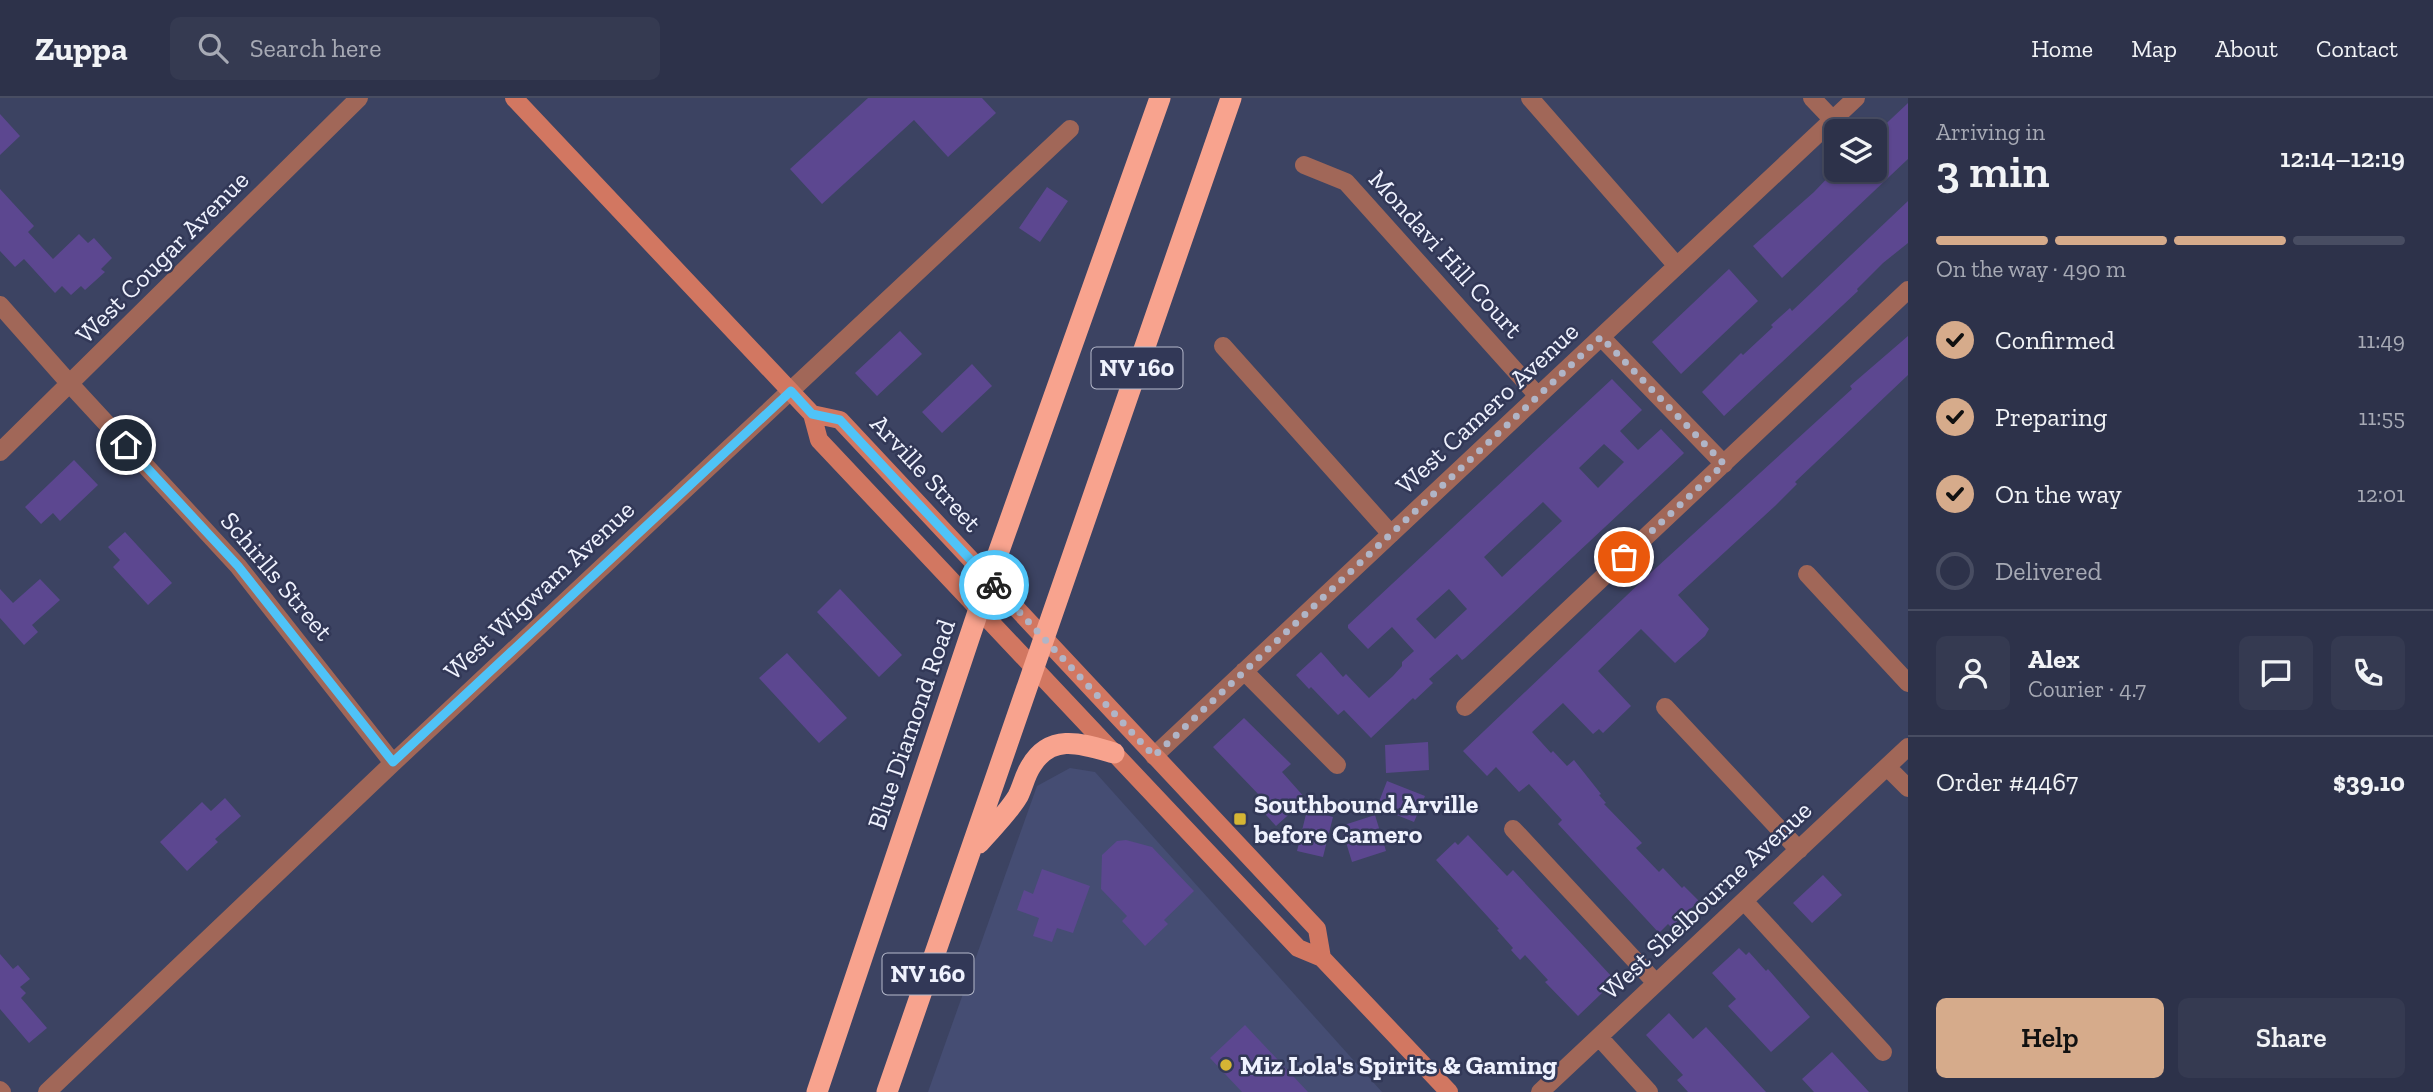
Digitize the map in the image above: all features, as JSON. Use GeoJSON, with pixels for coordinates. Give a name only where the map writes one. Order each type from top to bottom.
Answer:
{"type":"FeatureCollection","features":[{"type":"Feature","properties":{"kind":"highway","name":"Blue Diamond Road"},"geometry":{"type":"LineString","coordinates":[[817,1092],[989,579],[1160,98]]}},
{"type":"Feature","properties":{"kind":"highway","name":"NV 160"},"geometry":{"type":"LineString","coordinates":[[887,1092],[1231,98]]}},
{"type":"Feature","properties":{"kind":"highway"},"geometry":{"type":"LineString","coordinates":[[969,855],[1018,796],[1029,768],[1039,754],[1054,745],[1074,743],[1114,753]]}},
{"type":"Feature","properties":{"kind":"street","name":"West Cougar Avenue"},"geometry":{"type":"LineString","coordinates":[[0,452],[359,98]]}},
{"type":"Feature","properties":{"kind":"street","name":"Arville Street"},"geometry":{"type":"LineString","coordinates":[[514,98],[812,414],[819,440],[1298,948],[1322,958],[1449,1092]]}},
{"type":"Feature","properties":{"kind":"street"},"geometry":{"type":"LineString","coordinates":[[1530,98],[1676,266]]}},
{"type":"Feature","properties":{"kind":"street"},"geometry":{"type":"LineString","coordinates":[[1812,98],[1832,119]]}},
{"type":"Feature","properties":{"kind":"street","name":"West Camero Avenue"},"geometry":{"type":"LineString","coordinates":[[1834,119],[1856,98]]}},
{"type":"Feature","properties":{"kind":"street","name":"West Camero Avenue"},"geometry":{"type":"LineString","coordinates":[[1154,756],[1824,128]]}},
{"type":"Feature","properties":{"kind":"street","name":"West Wigwam Avenue"},"geometry":{"type":"LineString","coordinates":[[47,1092],[393,762],[1070,129]]}},
{"type":"Feature","properties":{"kind":"street","name":"Mondavi Hill Court"},"geometry":{"type":"LineString","coordinates":[[1304,165],[1346,181],[1538,396]]}},
{"type":"Feature","properties":{"kind":"street"},"geometry":{"type":"LineString","coordinates":[[1465,707],[1908,290]]}},
{"type":"Feature","properties":{"kind":"street","name":"Schirlls Street"},"geometry":{"type":"LineString","coordinates":[[0,305],[238,566],[393,762]]}},
{"type":"Feature","properties":{"kind":"street"},"geometry":{"type":"LineString","coordinates":[[1601,337],[1724,464]]}},
{"type":"Feature","properties":{"kind":"street"},"geometry":{"type":"LineString","coordinates":[[1223,346],[1391,534]]}},
{"type":"Feature","properties":{"kind":"street","name":"Arville Street"},"geometry":{"type":"LineString","coordinates":[[812,414],[840,420],[1317,929],[1322,958]]}},
{"type":"Feature","properties":{"kind":"street"},"geometry":{"type":"LineString","coordinates":[[1807,574],[1908,683]]}},
{"type":"Feature","properties":{"kind":"street"},"geometry":{"type":"LineString","coordinates":[[1244,671],[1337,765]]}},
{"type":"Feature","properties":{"kind":"street"},"geometry":{"type":"LineString","coordinates":[[1665,707],[1798,850]]}},
{"type":"Feature","properties":{"kind":"street","name":"West Shelbourne Avenue"},"geometry":{"type":"LineString","coordinates":[[1540,1092],[1908,747]]}},
{"type":"Feature","properties":{"kind":"street"},"geometry":{"type":"LineString","coordinates":[[1887,767],[1908,788]]}},
{"type":"Feature","properties":{"kind":"street"},"geometry":{"type":"LineString","coordinates":[[1513,829],[1656,983]]}},
{"type":"Feature","properties":{"kind":"street"},"geometry":{"type":"LineString","coordinates":[[1744,901],[1883,1052]]}},
{"type":"Feature","properties":{"kind":"street"},"geometry":{"type":"LineString","coordinates":[[1599,1037],[1649,1092]]}},
{"type":"Feature","properties":{"kind":"shaded area"},"geometry":{"type":"Polygon","coordinates":[[[1070,768],[1095,772],[1382,1092],[928,1092],[1037,786],[1070,768]]]}},
{"type":"Feature","properties":{"kind":"building"},"geometry":{"type":"Polygon","coordinates":[[[868,98],[982,98],[996,113],[948,157],[914,120],[822,204],[790,169],[868,98]]]}},
{"type":"Feature","properties":{"kind":"building"},"geometry":{"type":"Polygon","coordinates":[[[1908,103],[1908,159],[1887,179],[1887,123],[1908,103]]]}},
{"type":"Feature","properties":{"kind":"building"},"geometry":{"type":"Polygon","coordinates":[[[0,114],[20,136],[0,155],[0,114]]]}},
{"type":"Feature","properties":{"kind":"building"},"geometry":{"type":"Polygon","coordinates":[[[1824,182],[1884,182],[1782,278],[1753,246],[1824,182]]]}},
{"type":"Feature","properties":{"kind":"building"},"geometry":{"type":"Polygon","coordinates":[[[1047,187],[1068,201],[1040,242],[1019,228],[1047,187]]]}},
{"type":"Feature","properties":{"kind":"building"},"geometry":{"type":"Polygon","coordinates":[[[0,189],[34,226],[28,232],[53,259],[79,234],[88,243],[94,238],[112,258],[101,269],[105,272],[85,290],[81,286],[71,295],[62,286],[55,293],[24,259],[15,267],[0,251],[0,189]]]}},
{"type":"Feature","properties":{"kind":"building"},"geometry":{"type":"Polygon","coordinates":[[[1908,201],[1908,243],[1883,263],[1858,291],[1724,416],[1702,392],[1741,353],[1743,355],[1773,327],[1771,325],[1790,308],[1792,311],[1908,201]]]}},
{"type":"Feature","properties":{"kind":"building"},"geometry":{"type":"Polygon","coordinates":[[[1729,269],[1758,301],[1681,374],[1652,342],[1729,269]]]}},
{"type":"Feature","properties":{"kind":"building"},"geometry":{"type":"Polygon","coordinates":[[[900,331],[922,354],[877,396],[855,373],[900,331]]]}},
{"type":"Feature","properties":{"kind":"building"},"geometry":{"type":"Polygon","coordinates":[[[1908,336],[1908,375],[1795,482],[1797,484],[1775,506],[1678,595],[1709,629],[1705,636],[1675,663],[1641,629],[1598,671],[1631,706],[1603,733],[1599,729],[1593,734],[1563,703],[1532,732],[1567,766],[1574,760],[1601,794],[1599,795],[1606,803],[1604,804],[1642,843],[1636,848],[1659,872],[1663,868],[1699,901],[1671,927],[1668,924],[1659,933],[1558,824],[1562,820],[1529,784],[1519,792],[1496,767],[1487,776],[1463,751],[1645,578],[1852,389],[1850,386],[1908,336]]]}},
{"type":"Feature","properties":{"kind":"building"},"geometry":{"type":"Polygon","coordinates":[[[972,364],[992,386],[942,433],[922,412],[972,364]]]}},
{"type":"Feature","properties":{"kind":"building"},"geometry":{"type":"Polygon","coordinates":[[[1612,379],[1642,410],[1620,431],[1638,450],[1661,429],[1684,453],[1465,658],[1462,660],[1457,654],[1429,679],[1433,683],[1371,738],[1344,710],[1338,715],[1296,675],[1321,652],[1343,677],[1346,674],[1369,698],[1393,676],[1402,666],[1402,662],[1414,651],[1392,627],[1368,649],[1348,625],[1612,379]],[[1604,444],[1579,468],[1598,488],[1624,462],[1604,444]],[[1543,502],[1484,557],[1502,577],[1562,521],[1543,502]],[[1449,589],[1416,619],[1435,639],[1467,609],[1449,589]]]}},
{"type":"Feature","properties":{"kind":"building"},"geometry":{"type":"Polygon","coordinates":[[[74,460],[98,485],[60,521],[53,513],[41,524],[25,507],[74,460]]]}},
{"type":"Feature","properties":{"kind":"building"},"geometry":{"type":"Polygon","coordinates":[[[125,532],[172,583],[148,605],[113,567],[120,560],[108,547],[125,532]]]}},
{"type":"Feature","properties":{"kind":"building"},"geometry":{"type":"Polygon","coordinates":[[[40,579],[60,600],[32,625],[38,632],[24,645],[0,618],[0,589],[13,603],[40,579]]]}},
{"type":"Feature","properties":{"kind":"building"},"geometry":{"type":"Polygon","coordinates":[[[840,589],[902,655],[879,677],[817,612],[840,589]]]}},
{"type":"Feature","properties":{"kind":"building"},"geometry":{"type":"Polygon","coordinates":[[[787,653],[847,718],[819,743],[759,678],[787,653]]]}},
{"type":"Feature","properties":{"kind":"building"},"geometry":{"type":"Polygon","coordinates":[[[1244,718],[1291,764],[1282,772],[1306,799],[1276,826],[1255,803],[1262,798],[1213,747],[1244,718]]]}},
{"type":"Feature","properties":{"kind":"building"},"geometry":{"type":"Polygon","coordinates":[[[1428,742],[1429,770],[1386,773],[1385,745],[1428,742]]]}},
{"type":"Feature","properties":{"kind":"building"},"geometry":{"type":"Polygon","coordinates":[[[1387,781],[1425,796],[1414,822],[1377,807],[1387,781]]]}},
{"type":"Feature","properties":{"kind":"building"},"geometry":{"type":"Polygon","coordinates":[[[225,798],[241,816],[215,839],[218,842],[187,871],[160,842],[202,802],[211,811],[225,798]]]}},
{"type":"Feature","properties":{"kind":"building"},"geometry":{"type":"Polygon","coordinates":[[[1307,810],[1333,817],[1323,857],[1297,851],[1307,810]]]}},
{"type":"Feature","properties":{"kind":"building"},"geometry":{"type":"Polygon","coordinates":[[[1375,815],[1386,851],[1352,862],[1341,826],[1375,815]]]}},
{"type":"Feature","properties":{"kind":"building"},"geometry":{"type":"Polygon","coordinates":[[[1468,835],[1507,876],[1513,870],[1613,978],[1578,1016],[1545,982],[1548,980],[1525,955],[1520,960],[1497,930],[1499,929],[1436,860],[1455,842],[1458,845],[1468,835]]]}},
{"type":"Feature","properties":{"kind":"building"},"geometry":{"type":"Polygon","coordinates":[[[1126,840],[1152,847],[1194,891],[1164,920],[1168,924],[1145,946],[1122,921],[1127,916],[1101,889],[1102,855],[1117,841],[1126,840]]]}},
{"type":"Feature","properties":{"kind":"building"},"geometry":{"type":"Polygon","coordinates":[[[1042,869],[1090,886],[1073,933],[1057,928],[1052,942],[1033,936],[1039,918],[1017,910],[1024,890],[1033,894],[1042,869]]]}},
{"type":"Feature","properties":{"kind":"building"},"geometry":{"type":"Polygon","coordinates":[[[1823,875],[1842,895],[1812,923],[1793,903],[1823,875]]]}},
{"type":"Feature","properties":{"kind":"building"},"geometry":{"type":"Polygon","coordinates":[[[1739,948],[1746,955],[1749,952],[1766,971],[1768,969],[1810,1017],[1771,1052],[1728,1006],[1736,999],[1712,973],[1739,948]]]}},
{"type":"Feature","properties":{"kind":"building"},"geometry":{"type":"Polygon","coordinates":[[[0,954],[13,969],[18,965],[30,979],[20,987],[26,993],[21,998],[47,1028],[29,1043],[0,1009],[0,954]]]}},
{"type":"Feature","properties":{"kind":"building"},"geometry":{"type":"Polygon","coordinates":[[[1669,1013],[1693,1039],[1706,1027],[1766,1092],[1688,1092],[1677,1080],[1683,1075],[1646,1035],[1669,1013]]]}},
{"type":"Feature","properties":{"kind":"building"},"geometry":{"type":"Polygon","coordinates":[[[1245,1025],[1308,1092],[1242,1092],[1210,1058],[1245,1025]]]}},
{"type":"Feature","properties":{"kind":"building"},"geometry":{"type":"Polygon","coordinates":[[[1832,1052],[1869,1092],[1814,1092],[1802,1079],[1832,1052]]]}},
{"type":"Feature","properties":{"kind":"way so far"},"geometry":{"type":"LineString","coordinates":[[994,585],[1154,756],[1601,337],[1724,464],[1624,557]]}},
{"type":"Feature","properties":{"kind":"place","name":"Southbound Arville before Camero"},"geometry":{"type":"Point","coordinates":[1240,819]}},
{"type":"Feature","properties":{"kind":"place","name":"Miz Lola's Spirits & Gaming"},"geometry":{"type":"Point","coordinates":[1226,1065]}},
{"type":"Feature","properties":{"kind":"route"},"geometry":{"type":"LineString","coordinates":[[126,445],[238,566],[393,762],[791,391],[812,414],[840,420],[994,585]]}}]}
